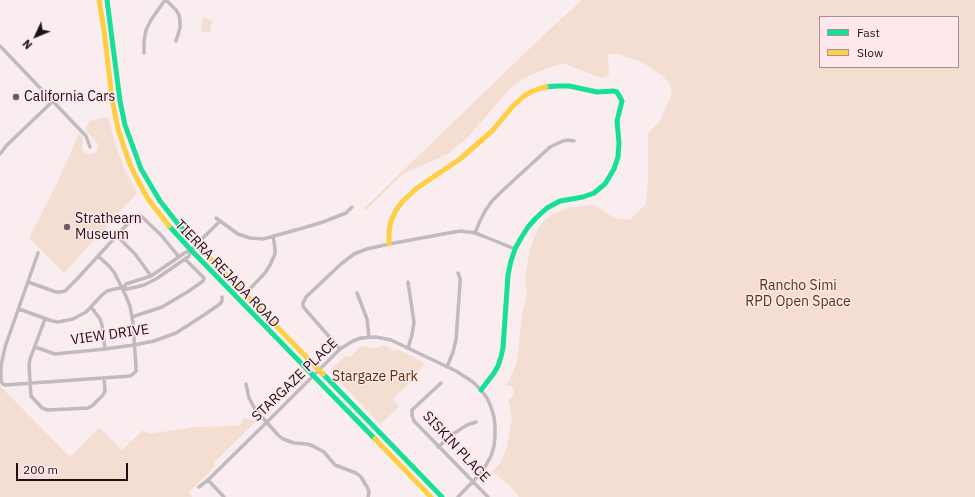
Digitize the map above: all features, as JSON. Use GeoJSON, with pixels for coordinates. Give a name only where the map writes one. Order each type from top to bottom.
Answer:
{"type":"FeatureCollection","features":[{"type":"Feature","properties":{"kind":"main road","name":"TIERRA REJADA ROAD"},"geometry":{"type":"LineString","coordinates":[[99,0],[114,114],[129,162],[141,187],[153,205],[168,225],[191,250],[431,497]]}},
{"type":"Feature","properties":{"kind":"main road","name":"TIERRA REJADA ROAD"},"geometry":{"type":"LineString","coordinates":[[107,0],[121,111],[136,156],[145,176],[160,201],[178,224],[197,244],[442,497]]}},
{"type":"Feature","properties":{"kind":"main road"},"geometry":{"type":"LineString","coordinates":[[389,244],[391,221],[402,202],[417,188],[460,159],[492,131],[513,106],[524,96],[541,88],[569,86],[597,92],[613,91],[617,92],[622,98],[617,121],[619,143],[618,157],[614,169],[605,184],[594,193],[583,197],[560,200],[547,208],[528,227],[515,249],[508,275],[503,348],[501,357],[494,373],[481,390]]}},
{"type":"Feature","properties":{"kind":"street"},"geometry":{"type":"LineString","coordinates":[[144,53],[146,30],[151,20],[166,0],[179,15],[180,28],[176,41]]}},
{"type":"Feature","properties":{"kind":"street"},"geometry":{"type":"LineString","coordinates":[[0,46],[86,136],[90,147]]}},
{"type":"Feature","properties":{"kind":"street"},"geometry":{"type":"LineString","coordinates":[[0,154],[7,145],[53,101]]}},
{"type":"Feature","properties":{"kind":"street"},"geometry":{"type":"LineString","coordinates":[[475,233],[485,211],[500,192],[550,147],[563,141],[574,141]]}},
{"type":"Feature","properties":{"kind":"street"},"geometry":{"type":"LineString","coordinates":[[216,218],[233,231],[244,237],[263,239],[323,222],[346,213],[352,207]]}},
{"type":"Feature","properties":{"kind":"street"},"geometry":{"type":"LineString","coordinates":[[28,282],[56,292],[69,289],[116,236],[132,219],[138,215],[162,235],[179,257]]}},
{"type":"Feature","properties":{"kind":"street"},"geometry":{"type":"LineString","coordinates":[[123,288],[126,284],[150,276],[191,250],[220,221]]}},
{"type":"Feature","properties":{"kind":"street"},"geometry":{"type":"LineString","coordinates":[[340,349],[303,306],[304,300],[341,264],[354,254],[367,249],[389,244],[454,232],[475,233],[515,249]]}},
{"type":"Feature","properties":{"kind":"street"},"geometry":{"type":"LineString","coordinates":[[116,236],[135,254],[154,281]]}},
{"type":"Feature","properties":{"kind":"street"},"geometry":{"type":"LineString","coordinates":[[245,294],[265,273],[273,260],[275,248],[273,236]]}},
{"type":"Feature","properties":{"kind":"street"},"geometry":{"type":"LineString","coordinates":[[19,309],[45,319],[58,322],[73,319],[86,312],[107,291],[115,288],[128,289],[154,281],[189,256],[191,250]]}},
{"type":"Feature","properties":{"kind":"street"},"geometry":{"type":"LineString","coordinates":[[38,254],[5,347],[1,366],[2,384],[7,385],[130,376],[136,371],[130,306],[123,288],[114,272],[98,256]]}},
{"type":"Feature","properties":{"kind":"street"},"geometry":{"type":"LineString","coordinates":[[132,317],[162,307],[190,291],[203,281],[204,278],[185,259]]}},
{"type":"Feature","properties":{"kind":"street"},"geometry":{"type":"LineString","coordinates":[[447,367],[456,340],[460,284],[458,273]]}},
{"type":"Feature","properties":{"kind":"street"},"geometry":{"type":"LineString","coordinates":[[408,282],[414,322],[408,348]]}},
{"type":"Feature","properties":{"kind":"street"},"geometry":{"type":"LineString","coordinates":[[356,293],[367,319],[369,337]]}},
{"type":"Feature","properties":{"kind":"street","name":"VIEW DRIVE"},"geometry":{"type":"LineString","coordinates":[[35,347],[55,354],[105,350],[154,341],[176,332],[220,304],[222,297]]}},
{"type":"Feature","properties":{"kind":"street"},"geometry":{"type":"LineString","coordinates":[[91,307],[100,319],[102,325],[105,350]]}},
{"type":"Feature","properties":{"kind":"street"},"geometry":{"type":"LineString","coordinates":[[45,319],[28,365],[31,396],[42,408],[48,410],[88,408],[103,395],[105,391],[104,378]]}},
{"type":"Feature","properties":{"kind":"street","name":"STARGAZE PLACE"},"geometry":{"type":"LineString","coordinates":[[199,487],[208,480],[340,349],[353,341],[369,337],[391,340],[465,376],[481,390],[491,407],[495,426],[492,451],[486,465],[474,482],[458,497]]}},
{"type":"Feature","properties":{"kind":"street","name":"SISKIN PLACE"},"geometry":{"type":"LineString","coordinates":[[441,383],[412,410],[414,421],[488,497]]}},
{"type":"Feature","properties":{"kind":"street"},"geometry":{"type":"LineString","coordinates":[[246,384],[251,403],[258,414],[283,439],[294,443],[313,446],[324,452],[335,465],[356,473],[364,481],[369,492],[368,497]]}},
{"type":"Feature","properties":{"kind":"street"},"geometry":{"type":"LineString","coordinates":[[438,447],[453,434],[467,425],[476,422]]}},
{"type":"Feature","properties":{"kind":"street"},"geometry":{"type":"LineString","coordinates":[[208,480],[224,497]]}},
{"type":"Feature","properties":{"kind":"green space","name":"Rancho Simi RPD Open Space"},"geometry":{"type":"Polygon","coordinates":[[[582,0],[975,0],[975,497],[519,497],[510,486],[492,471],[499,465],[507,447],[512,418],[508,400],[514,393],[511,386],[506,385],[517,362],[522,315],[527,294],[525,280],[530,249],[538,228],[547,218],[567,208],[595,205],[614,218],[630,220],[646,204],[648,181],[648,133],[660,121],[672,94],[670,85],[663,76],[643,63],[619,54],[608,54],[609,75],[602,78],[562,63],[528,76],[512,86],[469,136],[447,154],[403,174],[366,210],[364,208],[582,0]]]}},
{"type":"Feature","properties":{"kind":"green space"},"geometry":{"type":"Polygon","coordinates":[[[203,18],[212,20],[210,33],[201,31],[203,18]]]}},
{"type":"Feature","properties":{"kind":"green space"},"geometry":{"type":"Polygon","coordinates":[[[108,117],[123,166],[137,193],[64,273],[29,238],[57,183],[79,134],[83,140],[83,152],[88,155],[95,153],[98,149],[98,144],[85,129],[90,121],[108,117]]]}},
{"type":"Feature","properties":{"kind":"green space","name":"Stargaze Park"},"geometry":{"type":"Polygon","coordinates":[[[382,345],[387,346],[393,351],[399,350],[424,364],[417,376],[393,399],[399,407],[380,424],[331,373],[331,370],[344,357],[352,356],[360,347],[366,346],[377,348],[382,345]]]}},
{"type":"Feature","properties":{"kind":"green space"},"geometry":{"type":"Polygon","coordinates":[[[0,386],[70,457],[99,427],[122,450],[143,430],[150,434],[192,427],[235,426],[240,425],[243,418],[256,421],[214,463],[215,465],[210,472],[189,492],[192,497],[0,497],[0,386]]]}},
{"type":"Feature","properties":{"kind":"traffic: fast"},"geometry":{"type":"LineString","coordinates":[[107,0],[120,101],[125,125],[141,169],[160,201],[178,224],[204,252]]}},
{"type":"Feature","properties":{"kind":"traffic: fast"},"geometry":{"type":"LineString","coordinates":[[481,390],[494,373],[501,357],[503,348],[508,275],[515,249],[521,238],[528,227],[547,208],[560,201],[583,197],[594,193],[605,184],[614,169],[618,157],[619,143],[617,121],[622,101],[617,92],[597,92],[569,86],[546,87]]}},
{"type":"Feature","properties":{"kind":"traffic: fast"},"geometry":{"type":"LineString","coordinates":[[169,226],[375,439]]}},
{"type":"Feature","properties":{"kind":"traffic: fast"},"geometry":{"type":"LineString","coordinates":[[323,374],[442,497]]}},
{"type":"Feature","properties":{"kind":"traffic: slow"},"geometry":{"type":"LineString","coordinates":[[99,0],[112,99],[118,129],[135,175],[148,199],[169,226]]}},
{"type":"Feature","properties":{"kind":"traffic: slow"},"geometry":{"type":"LineString","coordinates":[[389,244],[391,221],[402,202],[417,188],[460,159],[492,131],[513,106],[524,96],[533,91],[546,87]]}},
{"type":"Feature","properties":{"kind":"traffic: slow"},"geometry":{"type":"LineString","coordinates":[[204,252],[323,374]]}},
{"type":"Feature","properties":{"kind":"traffic: slow"},"geometry":{"type":"LineString","coordinates":[[375,439],[431,497]]}},
{"type":"Feature","properties":{"kind":"place","name":"California Cars"},"geometry":{"type":"Point","coordinates":[16,97]}},
{"type":"Feature","properties":{"kind":"place","name":"Strathearn Museum"},"geometry":{"type":"Point","coordinates":[67,227]}}]}
